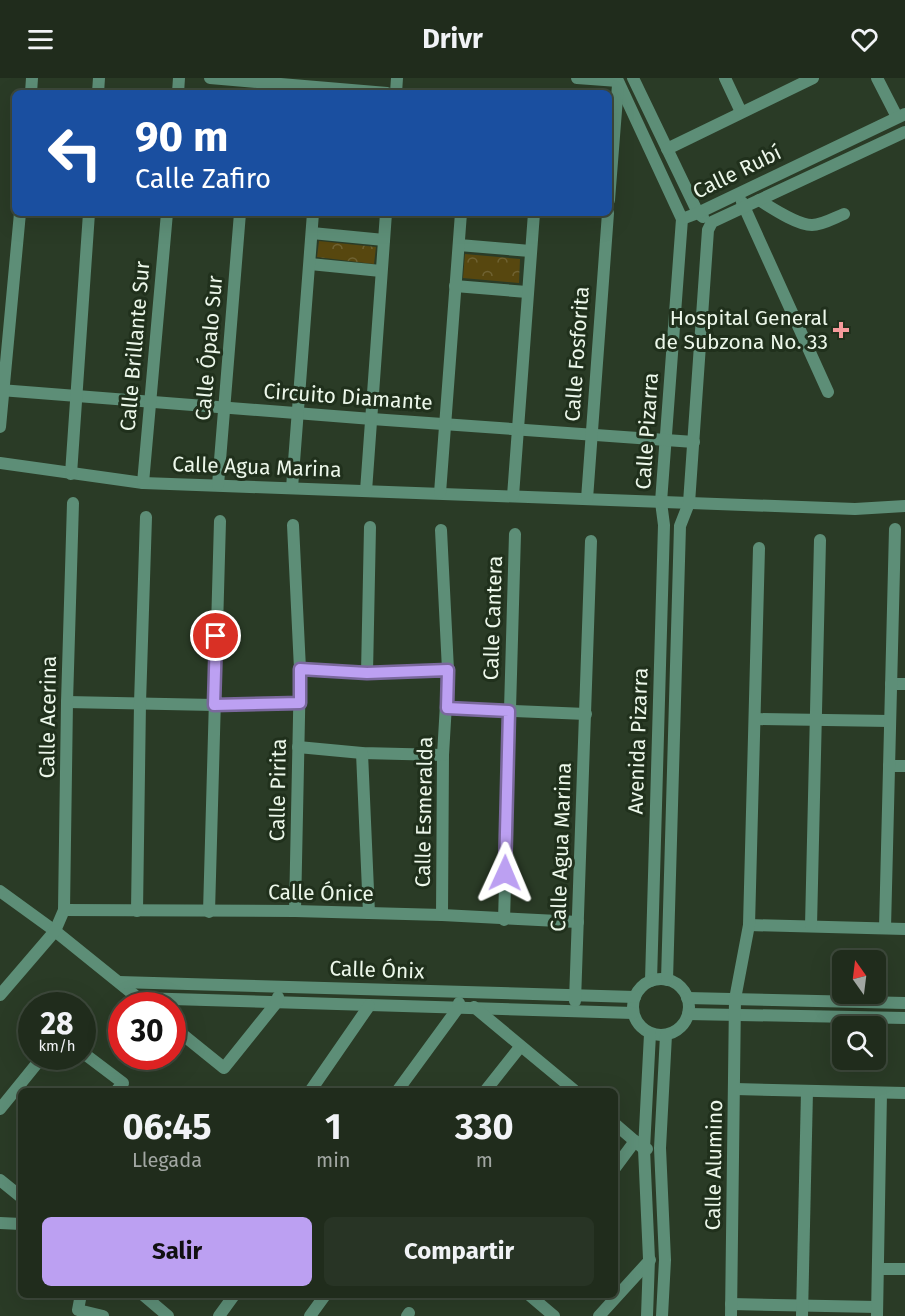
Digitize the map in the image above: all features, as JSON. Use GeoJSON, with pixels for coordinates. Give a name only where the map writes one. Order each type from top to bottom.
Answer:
{"type":"FeatureCollection","features":[{"type":"Feature","properties":{"kind":"street"},"geometry":{"type":"LineString","coordinates":[[210,78],[250,87],[322,90]]}},
{"type":"Feature","properties":{"kind":"street"},"geometry":{"type":"LineString","coordinates":[[577,78],[627,79]]}},
{"type":"Feature","properties":{"kind":"street"},"geometry":{"type":"LineString","coordinates":[[725,78],[741,112]]}},
{"type":"Feature","properties":{"kind":"street"},"geometry":{"type":"LineString","coordinates":[[877,78],[901,116]]}},
{"type":"Feature","properties":{"kind":"street"},"geometry":{"type":"LineString","coordinates":[[612,131],[613,108],[627,79]]}},
{"type":"Feature","properties":{"kind":"street"},"geometry":{"type":"LineString","coordinates":[[627,79],[631,109],[682,219]]}},
{"type":"Feature","properties":{"kind":"street"},"geometry":{"type":"LineString","coordinates":[[627,79],[668,149],[698,213],[710,226],[689,503]]}},
{"type":"Feature","properties":{"kind":"street"},"geometry":{"type":"LineString","coordinates":[[668,149],[808,79]]}},
{"type":"Feature","properties":{"kind":"street"},"geometry":{"type":"LineString","coordinates":[[613,108],[631,109]]}},
{"type":"Feature","properties":{"kind":"street","name":"Calle Rubí"},"geometry":{"type":"LineString","coordinates":[[682,219],[901,116]]}},
{"type":"Feature","properties":{"kind":"street","name":"Calle Rubí"},"geometry":{"type":"LineString","coordinates":[[682,219],[710,226],[744,207],[905,132]]}},
{"type":"Feature","properties":{"kind":"street"},"geometry":{"type":"LineString","coordinates":[[738,193],[828,392]]}},
{"type":"Feature","properties":{"kind":"street"},"geometry":{"type":"LineString","coordinates":[[759,200],[776,211],[808,225],[820,224],[844,214]]}},
{"type":"Feature","properties":{"kind":"street"},"geometry":{"type":"LineString","coordinates":[[0,427],[20,216]]}},
{"type":"Feature","properties":{"kind":"street"},"geometry":{"type":"LineString","coordinates":[[71,474],[89,216]]}},
{"type":"Feature","properties":{"kind":"street","name":"Calle Brillante Sur"},"geometry":{"type":"LineString","coordinates":[[143,483],[167,216]]}},
{"type":"Feature","properties":{"kind":"street","name":"Calle Ópalo Sur"},"geometry":{"type":"LineString","coordinates":[[218,485],[240,216]]}},
{"type":"Feature","properties":{"kind":"street"},"geometry":{"type":"LineString","coordinates":[[292,488],[313,216]]}},
{"type":"Feature","properties":{"kind":"street"},"geometry":{"type":"LineString","coordinates":[[366,491],[386,216]]}},
{"type":"Feature","properties":{"kind":"street"},"geometry":{"type":"LineString","coordinates":[[440,494],[461,216]]}},
{"type":"Feature","properties":{"kind":"street"},"geometry":{"type":"LineString","coordinates":[[513,496],[534,216]]}},
{"type":"Feature","properties":{"kind":"street","name":"Calle Fosforita"},"geometry":{"type":"LineString","coordinates":[[587,499],[608,216]]}},
{"type":"Feature","properties":{"kind":"street","name":"Calle Pizarra"},"geometry":{"type":"LineString","coordinates":[[661,502],[682,219]]}},
{"type":"Feature","properties":{"kind":"street"},"geometry":{"type":"LineString","coordinates":[[312,233],[384,240]]}},
{"type":"Feature","properties":{"kind":"street"},"geometry":{"type":"LineString","coordinates":[[459,246],[530,250]]}},
{"type":"Feature","properties":{"kind":"street"},"geometry":{"type":"LineString","coordinates":[[310,264],[381,271]]}},
{"type":"Feature","properties":{"kind":"street"},"geometry":{"type":"LineString","coordinates":[[455,286],[527,292]]}},
{"type":"Feature","properties":{"kind":"street","name":"Circuito Diamante"},"geometry":{"type":"LineString","coordinates":[[2,390],[694,442]]}},
{"type":"Feature","properties":{"kind":"street","name":"Calle Agua Marina"},"geometry":{"type":"LineString","coordinates":[[0,463],[143,483],[855,509],[905,506]]}},
{"type":"Feature","properties":{"kind":"street","name":"Avenida Pizarra"},"geometry":{"type":"LineString","coordinates":[[651,981],[664,525],[661,502]]}},
{"type":"Feature","properties":{"kind":"street","name":"Calle Acerina"},"geometry":{"type":"LineString","coordinates":[[1,991],[55,931],[64,909],[73,503]]}},
{"type":"Feature","properties":{"kind":"street","name":"Avenida Pizarra"},"geometry":{"type":"LineString","coordinates":[[667,980],[680,526],[689,503]]}},
{"type":"Feature","properties":{"kind":"street"},"geometry":{"type":"LineString","coordinates":[[136,910],[146,517]]}},
{"type":"Feature","properties":{"kind":"street"},"geometry":{"type":"LineString","coordinates":[[208,912],[220,521]]}},
{"type":"Feature","properties":{"kind":"street","name":"Calle Pirita"},"geometry":{"type":"LineString","coordinates":[[293,525],[300,669],[295,911]]}},
{"type":"Feature","properties":{"kind":"street"},"geometry":{"type":"LineString","coordinates":[[664,525],[680,526]]}},
{"type":"Feature","properties":{"kind":"street"},"geometry":{"type":"LineString","coordinates":[[367,673],[370,527]]}},
{"type":"Feature","properties":{"kind":"street"},"geometry":{"type":"LineString","coordinates":[[885,928],[895,529]]}},
{"type":"Feature","properties":{"kind":"street","name":"Calle Esmeralda"},"geometry":{"type":"LineString","coordinates":[[441,530],[448,670],[443,754],[442,915]]}},
{"type":"Feature","properties":{"kind":"street","name":"Calle Cantera"},"geometry":{"type":"LineString","coordinates":[[504,920],[515,534]]}},
{"type":"Feature","properties":{"kind":"street"},"geometry":{"type":"LineString","coordinates":[[811,927],[820,540]]}},
{"type":"Feature","properties":{"kind":"street","name":"Calle Agua Marina"},"geometry":{"type":"LineString","coordinates":[[575,1011],[591,541]]}},
{"type":"Feature","properties":{"kind":"street","name":"Calle Alumino"},"geometry":{"type":"LineString","coordinates":[[731,1310],[735,999],[749,925],[759,548]]}},
{"type":"Feature","properties":{"kind":"street"},"geometry":{"type":"LineString","coordinates":[[300,669],[367,673],[448,670]]}},
{"type":"Feature","properties":{"kind":"street"},"geometry":{"type":"LineString","coordinates":[[891,684],[905,684]]}},
{"type":"Feature","properties":{"kind":"street"},"geometry":{"type":"LineString","coordinates":[[659,687],[675,688]]}},
{"type":"Feature","properties":{"kind":"street"},"geometry":{"type":"LineString","coordinates":[[67,702],[214,705],[300,703]]}},
{"type":"Feature","properties":{"kind":"street"},"geometry":{"type":"LineString","coordinates":[[447,708],[586,714]]}},
{"type":"Feature","properties":{"kind":"street"},"geometry":{"type":"LineString","coordinates":[[755,719],[890,721]]}},
{"type":"Feature","properties":{"kind":"street"},"geometry":{"type":"LineString","coordinates":[[298,747],[362,753],[443,754]]}},
{"type":"Feature","properties":{"kind":"street"},"geometry":{"type":"LineString","coordinates":[[362,753],[369,913]]}},
{"type":"Feature","properties":{"kind":"street"},"geometry":{"type":"LineString","coordinates":[[889,766],[905,766]]}},
{"type":"Feature","properties":{"kind":"street"},"geometry":{"type":"LineString","coordinates":[[655,829],[671,830]]}},
{"type":"Feature","properties":{"kind":"street"},"geometry":{"type":"LineString","coordinates":[[0,891],[55,931],[130,992]]}},
{"type":"Feature","properties":{"kind":"street","name":"Calle Ónice"},"geometry":{"type":"LineString","coordinates":[[64,909],[295,911],[578,922]]}},
{"type":"Feature","properties":{"kind":"street"},"geometry":{"type":"LineString","coordinates":[[749,925],[905,928]]}},
{"type":"Feature","properties":{"kind":"street"},"geometry":{"type":"LineString","coordinates":[[667,980],[681,988],[687,998],[688,1014],[680,1028],[666,1035],[650,1034],[640,1027],[633,1013],[635,997],[641,987],[651,981],[667,980]]}},
{"type":"Feature","properties":{"kind":"street","name":"Calle Ónix"},"geometry":{"type":"LineString","coordinates":[[119,982],[635,997]]}},
{"type":"Feature","properties":{"kind":"street"},"geometry":{"type":"LineString","coordinates":[[186,1037],[224,1068],[277,1002],[279,987]]}},
{"type":"Feature","properties":{"kind":"street"},"geometry":{"type":"LineString","coordinates":[[399,1088],[458,1008],[464,992]]}},
{"type":"Feature","properties":{"kind":"street"},"geometry":{"type":"LineString","coordinates":[[464,992],[475,1009],[571,1088]]}},
{"type":"Feature","properties":{"kind":"street"},"geometry":{"type":"LineString","coordinates":[[687,998],[905,1003]]}},
{"type":"Feature","properties":{"kind":"street","name":"Calle Ónix"},"geometry":{"type":"LineString","coordinates":[[186,1002],[277,1002],[633,1013]]}},
{"type":"Feature","properties":{"kind":"street"},"geometry":{"type":"LineString","coordinates":[[312,1088],[369,1006]]}},
{"type":"Feature","properties":{"kind":"street"},"geometry":{"type":"LineString","coordinates":[[688,1014],[905,1018]]}},
{"type":"Feature","properties":{"kind":"street"},"geometry":{"type":"LineString","coordinates":[[647,1316],[649,1259],[639,1145],[650,1034]]}},
{"type":"Feature","properties":{"kind":"street"},"geometry":{"type":"LineString","coordinates":[[662,1316],[665,1260],[660,1148],[666,1035]]}},
{"type":"Feature","properties":{"kind":"street"},"geometry":{"type":"LineString","coordinates":[[488,1088],[520,1047]]}},
{"type":"Feature","properties":{"kind":"street"},"geometry":{"type":"LineString","coordinates":[[96,1065],[120,1087]]}},
{"type":"Feature","properties":{"kind":"street"},"geometry":{"type":"LineString","coordinates":[[0,1109],[32,1070]]}},
{"type":"Feature","properties":{"kind":"street"},"geometry":{"type":"LineString","coordinates":[[735,1089],[905,1093]]}},
{"type":"Feature","properties":{"kind":"street"},"geometry":{"type":"LineString","coordinates":[[802,1311],[807,1091]]}},
{"type":"Feature","properties":{"kind":"street"},"geometry":{"type":"LineString","coordinates":[[731,1310],[877,1312],[880,1093]]}},
{"type":"Feature","properties":{"kind":"street"},"geometry":{"type":"LineString","coordinates":[[618,1128],[639,1145],[660,1148]]}},
{"type":"Feature","properties":{"kind":"street"},"geometry":{"type":"LineString","coordinates":[[618,1165],[639,1145]]}},
{"type":"Feature","properties":{"kind":"street"},"geometry":{"type":"LineString","coordinates":[[0,1180],[18,1195]]}},
{"type":"Feature","properties":{"kind":"street"},"geometry":{"type":"LineString","coordinates":[[0,1223],[18,1224]]}},
{"type":"Feature","properties":{"kind":"street"},"geometry":{"type":"LineString","coordinates":[[649,1259],[665,1260]]}},
{"type":"Feature","properties":{"kind":"street"},"geometry":{"type":"LineString","coordinates":[[618,1294],[649,1259]]}},
{"type":"Feature","properties":{"kind":"street"},"geometry":{"type":"LineString","coordinates":[[878,1269],[905,1269]]}},
{"type":"Feature","properties":{"kind":"street"},"geometry":{"type":"LineString","coordinates":[[80,1298],[78,1310],[103,1316]]}},
{"type":"Feature","properties":{"kind":"street"},"geometry":{"type":"LineString","coordinates":[[147,1298],[168,1316]]}},
{"type":"Feature","properties":{"kind":"street"},"geometry":{"type":"LineString","coordinates":[[219,1316],[232,1298]]}},
{"type":"Feature","properties":{"kind":"street"},"geometry":{"type":"LineString","coordinates":[[310,1316],[323,1298]]}},
{"type":"Feature","properties":{"kind":"street"},"geometry":{"type":"LineString","coordinates":[[533,1298],[554,1316]]}},
{"type":"Feature","properties":{"kind":"street"},"geometry":{"type":"LineString","coordinates":[[599,1316],[615,1298]]}},
{"type":"Feature","properties":{"kind":"green space"},"geometry":{"type":"Polygon","coordinates":[[[319,241],[376,247],[374,264],[317,257],[319,241]]]}},
{"type":"Feature","properties":{"kind":"green space"},"geometry":{"type":"Polygon","coordinates":[[[465,254],[520,259],[519,283],[463,278],[465,254]]]}},
{"type":"Feature","properties":{"kind":"place","name":"Hospital General de Subzona No. 33"},"geometry":{"type":"Point","coordinates":[841,330]}},
{"type":"Feature","properties":{"kind":"route"},"geometry":{"type":"LineString","coordinates":[[216,636],[214,705],[300,703],[300,669],[367,673],[448,670],[447,708],[509,711],[505,873]]}}]}
